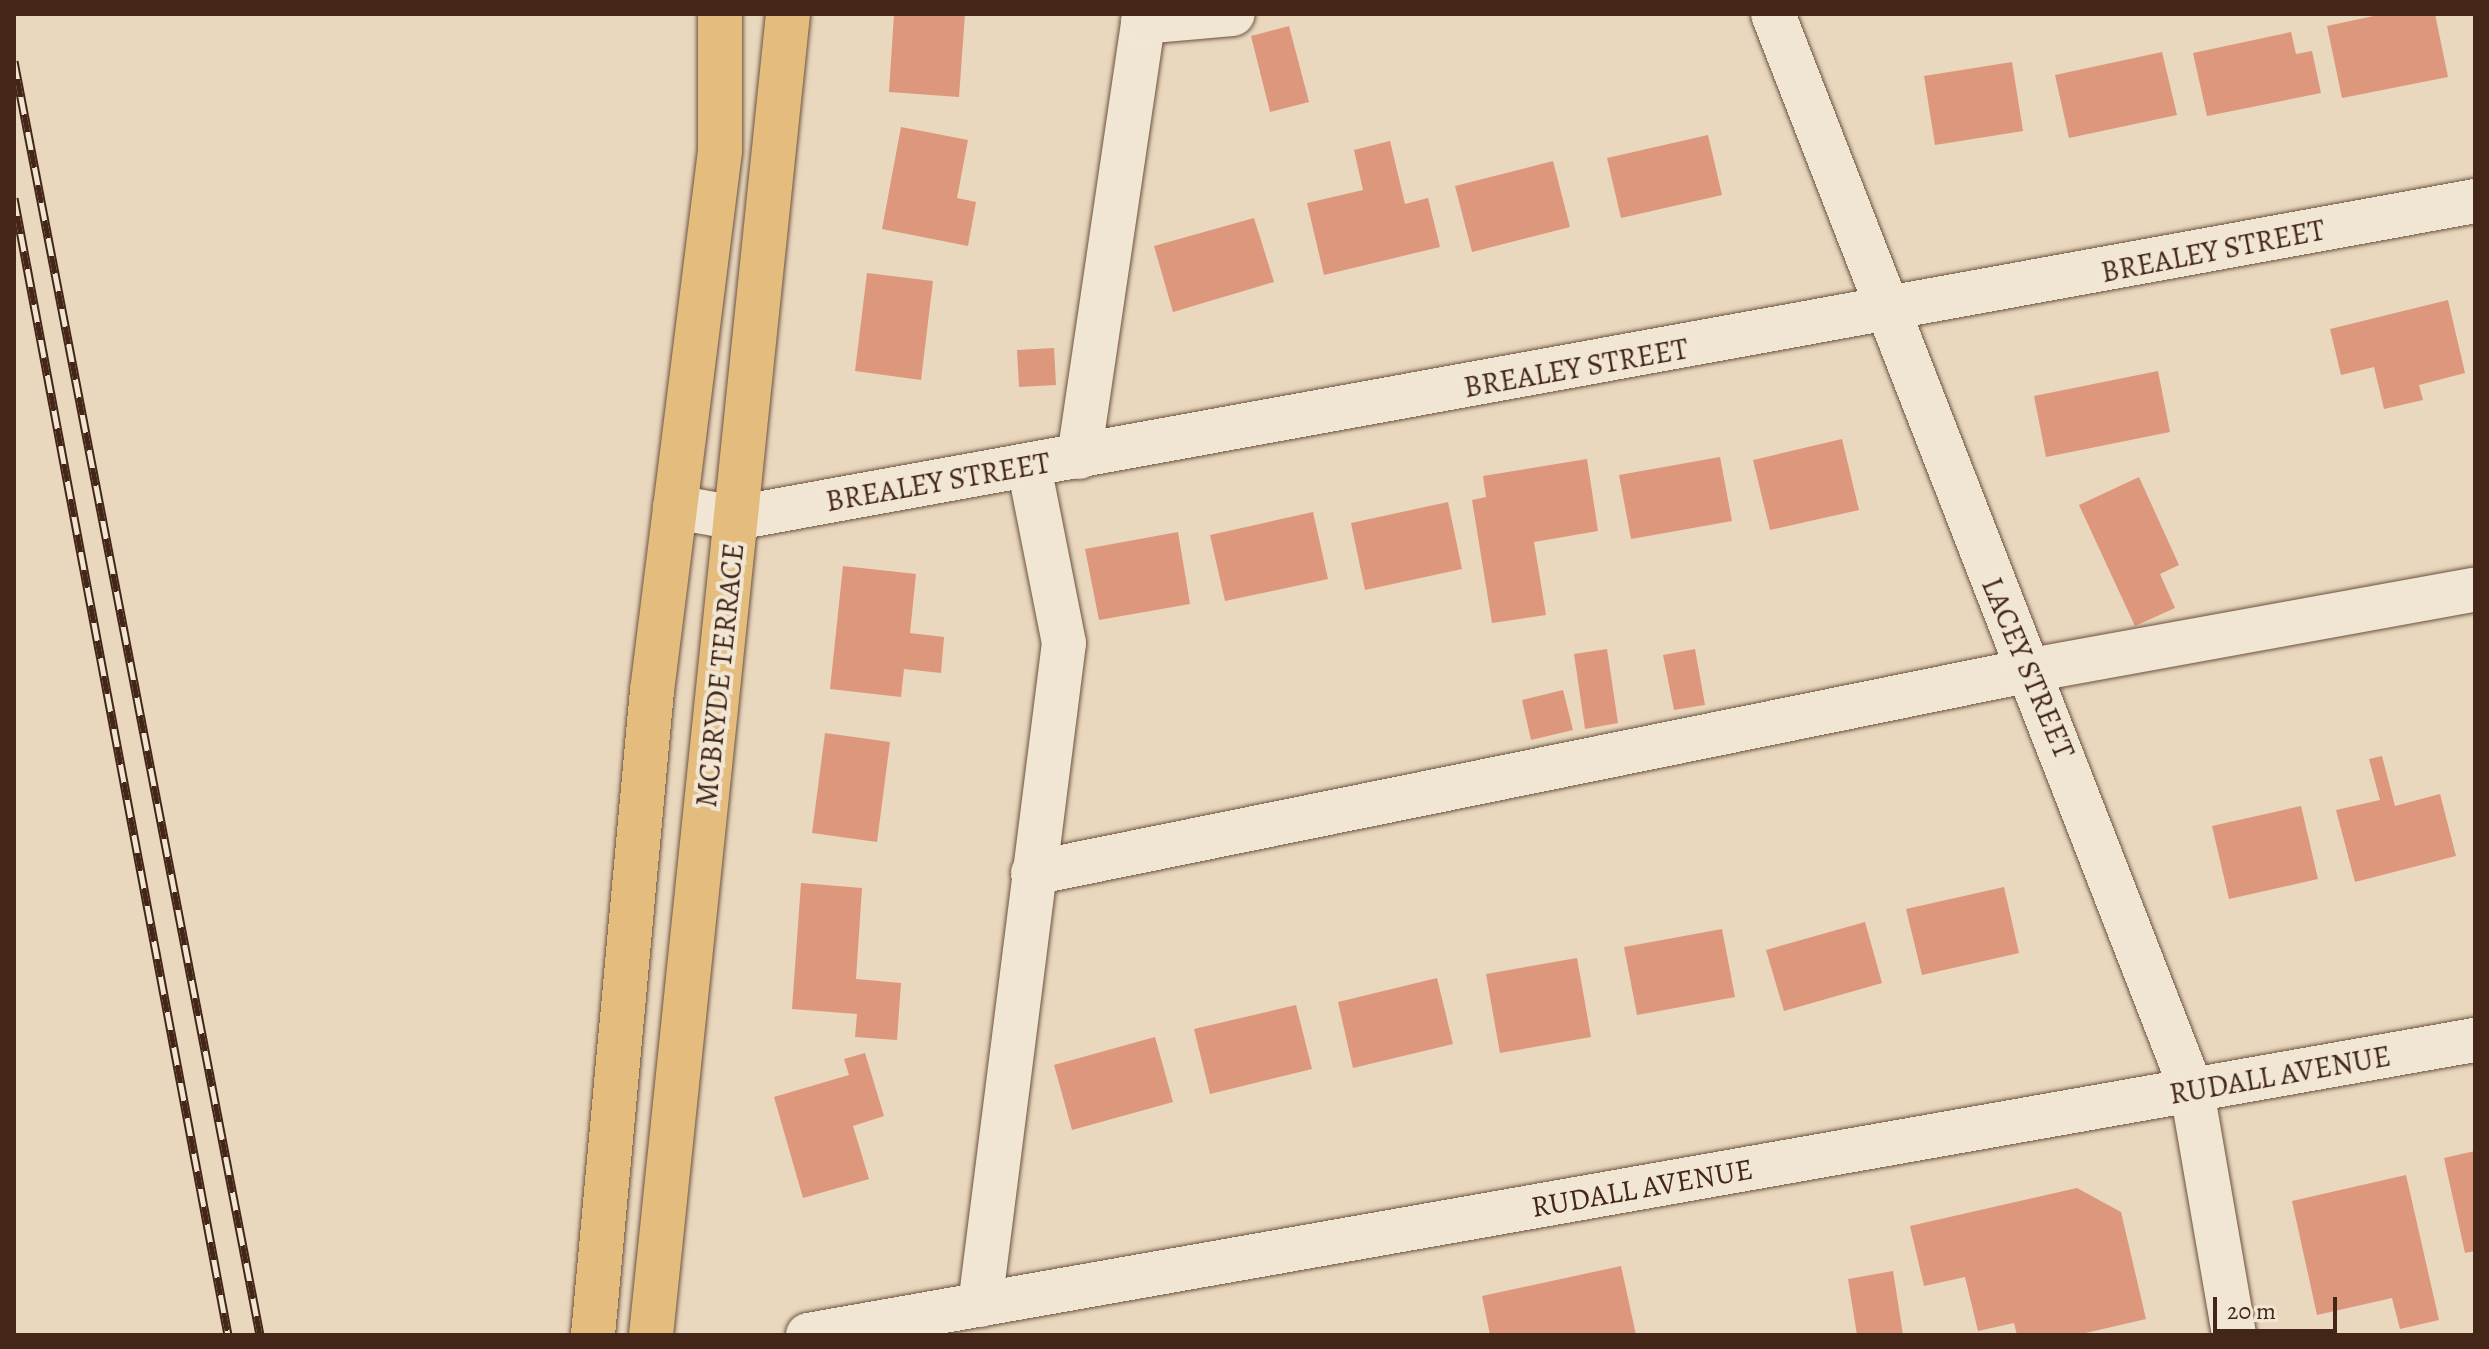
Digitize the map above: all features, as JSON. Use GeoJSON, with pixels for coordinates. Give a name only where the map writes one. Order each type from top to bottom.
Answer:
{"type":"FeatureCollection","features":[{"type":"Feature","properties":{"kind":"main road","name":"MCBRYDE TERRACE"},"geometry":{"type":"LineString","coordinates":[[593,1335],[675,507],[720,151],[720,14]]}},
{"type":"Feature","properties":{"kind":"main road","name":"MCBRYDE TERRACE"},"geometry":{"type":"LineString","coordinates":[[651,1335],[788,14]]}},
{"type":"Feature","properties":{"kind":"street"},"geometry":{"type":"LineString","coordinates":[[1079,457],[1143,22],[1233,14]]}},
{"type":"Feature","properties":{"kind":"street","name":"LACEY STREET"},"geometry":{"type":"LineString","coordinates":[[1773,14],[1886,313],[2192,1091],[2234,1335]]}},
{"type":"Feature","properties":{"kind":"street","name":"BREALEY STREET"},"geometry":{"type":"LineString","coordinates":[[675,507],[736,518],[1886,313],[2475,201]]}},
{"type":"Feature","properties":{"kind":"street"},"geometry":{"type":"LineString","coordinates":[[980,1305],[1064,643],[1029,466]]}},
{"type":"Feature","properties":{"kind":"street"},"geometry":{"type":"LineString","coordinates":[[1033,873],[2026,671],[2475,589]]}},
{"type":"Feature","properties":{"kind":"street","name":"RUDALL AVENUE"},"geometry":{"type":"LineString","coordinates":[[808,1335],[854,1331],[980,1305],[2475,1040]]}},
{"type":"Feature","properties":{"kind":"building"},"geometry":{"type":"Polygon","coordinates":[[[894,14],[965,14],[959,97],[889,92],[894,14]]]}},
{"type":"Feature","properties":{"kind":"building"},"geometry":{"type":"Polygon","coordinates":[[[2383,14],[2435,14],[2448,77],[2342,98],[2327,26],[2383,14]]]}},
{"type":"Feature","properties":{"kind":"building"},"geometry":{"type":"Polygon","coordinates":[[[1289,26],[1309,102],[1270,112],[1251,36],[1289,26]]]}},
{"type":"Feature","properties":{"kind":"building"},"geometry":{"type":"Polygon","coordinates":[[[2291,32],[2296,54],[2312,51],[2321,93],[2207,116],[2193,53],[2291,32]]]}},
{"type":"Feature","properties":{"kind":"building"},"geometry":{"type":"Polygon","coordinates":[[[2162,52],[2177,115],[2069,138],[2055,75],[2162,52]]]}},
{"type":"Feature","properties":{"kind":"building"},"geometry":{"type":"Polygon","coordinates":[[[2012,62],[2023,131],[1935,145],[1924,76],[2012,62]]]}},
{"type":"Feature","properties":{"kind":"building"},"geometry":{"type":"Polygon","coordinates":[[[901,127],[968,140],[957,198],[976,202],[968,246],[882,229],[901,127]]]}},
{"type":"Feature","properties":{"kind":"building"},"geometry":{"type":"Polygon","coordinates":[[[1708,135],[1722,195],[1621,218],[1607,158],[1708,135]]]}},
{"type":"Feature","properties":{"kind":"building"},"geometry":{"type":"Polygon","coordinates":[[[1390,141],[1405,204],[1428,198],[1440,247],[1324,275],[1307,203],[1363,190],[1354,150],[1390,141]]]}},
{"type":"Feature","properties":{"kind":"building"},"geometry":{"type":"Polygon","coordinates":[[[1553,161],[1570,227],[1472,252],[1455,186],[1553,161]]]}},
{"type":"Feature","properties":{"kind":"building"},"geometry":{"type":"Polygon","coordinates":[[[1254,218],[1274,282],[1173,312],[1154,246],[1254,218]]]}},
{"type":"Feature","properties":{"kind":"building"},"geometry":{"type":"Polygon","coordinates":[[[867,273],[933,281],[921,380],[855,371],[867,273]]]}},
{"type":"Feature","properties":{"kind":"building"},"geometry":{"type":"Polygon","coordinates":[[[2448,300],[2465,373],[2419,385],[2423,400],[2384,409],[2374,367],[2341,375],[2330,329],[2448,300]]]}},
{"type":"Feature","properties":{"kind":"building"},"geometry":{"type":"Polygon","coordinates":[[[1054,348],[1056,385],[1019,387],[1017,350],[1054,348]]]}},
{"type":"Feature","properties":{"kind":"building"},"geometry":{"type":"Polygon","coordinates":[[[2158,371],[2170,432],[2046,457],[2034,396],[2158,371]]]}},
{"type":"Feature","properties":{"kind":"building"},"geometry":{"type":"Polygon","coordinates":[[[1842,439],[1859,510],[1770,530],[1753,460],[1842,439]]]}},
{"type":"Feature","properties":{"kind":"building"},"geometry":{"type":"Polygon","coordinates":[[[1720,457],[1732,521],[1631,539],[1619,475],[1720,457]]]}},
{"type":"Feature","properties":{"kind":"building"},"geometry":{"type":"Polygon","coordinates":[[[1587,459],[1598,531],[1534,542],[1546,615],[1492,623],[1472,500],[1486,497],[1483,476],[1587,459]]]}},
{"type":"Feature","properties":{"kind":"building"},"geometry":{"type":"Polygon","coordinates":[[[2139,477],[2179,565],[2160,574],[2175,608],[2135,626],[2079,505],[2139,477]]]}},
{"type":"Feature","properties":{"kind":"building"},"geometry":{"type":"Polygon","coordinates":[[[1448,502],[1462,569],[1365,590],[1351,523],[1448,502]]]}},
{"type":"Feature","properties":{"kind":"building"},"geometry":{"type":"Polygon","coordinates":[[[1313,512],[1328,579],[1225,601],[1210,535],[1313,512]]]}},
{"type":"Feature","properties":{"kind":"building"},"geometry":{"type":"Polygon","coordinates":[[[1178,532],[1190,604],[1099,620],[1085,549],[1178,532]]]}},
{"type":"Feature","properties":{"kind":"building"},"geometry":{"type":"Polygon","coordinates":[[[843,566],[916,574],[910,633],[944,637],[941,673],[904,669],[901,697],[830,689],[843,566]]]}},
{"type":"Feature","properties":{"kind":"building"},"geometry":{"type":"Polygon","coordinates":[[[1607,649],[1618,723],[1585,729],[1574,654],[1607,649]]]}},
{"type":"Feature","properties":{"kind":"building"},"geometry":{"type":"Polygon","coordinates":[[[1695,649],[1705,705],[1674,710],[1663,655],[1695,649]]]}},
{"type":"Feature","properties":{"kind":"building"},"geometry":{"type":"Polygon","coordinates":[[[1563,690],[1573,730],[1531,740],[1522,700],[1563,690]]]}},
{"type":"Feature","properties":{"kind":"building"},"geometry":{"type":"Polygon","coordinates":[[[825,733],[890,742],[877,842],[812,833],[825,733]]]}},
{"type":"Feature","properties":{"kind":"building"},"geometry":{"type":"Polygon","coordinates":[[[2382,756],[2395,806],[2440,794],[2456,856],[2355,882],[2336,810],[2380,800],[2369,759],[2382,756]]]}},
{"type":"Feature","properties":{"kind":"building"},"geometry":{"type":"Polygon","coordinates":[[[2301,806],[2318,879],[2229,899],[2212,826],[2301,806]]]}},
{"type":"Feature","properties":{"kind":"building"},"geometry":{"type":"Polygon","coordinates":[[[801,883],[862,888],[856,979],[901,983],[897,1040],[855,1037],[857,1014],[792,1009],[801,883]]]}},
{"type":"Feature","properties":{"kind":"building"},"geometry":{"type":"Polygon","coordinates":[[[2004,887],[2019,953],[1922,975],[1906,909],[2004,887]]]}},
{"type":"Feature","properties":{"kind":"building"},"geometry":{"type":"Polygon","coordinates":[[[1865,922],[1882,983],[1784,1011],[1766,950],[1865,922]]]}},
{"type":"Feature","properties":{"kind":"building"},"geometry":{"type":"Polygon","coordinates":[[[1722,929],[1735,997],[1637,1015],[1624,947],[1722,929]]]}},
{"type":"Feature","properties":{"kind":"building"},"geometry":{"type":"Polygon","coordinates":[[[1577,958],[1591,1037],[1500,1053],[1486,974],[1577,958]]]}},
{"type":"Feature","properties":{"kind":"building"},"geometry":{"type":"Polygon","coordinates":[[[1437,978],[1453,1044],[1353,1068],[1338,1002],[1437,978]]]}},
{"type":"Feature","properties":{"kind":"building"},"geometry":{"type":"Polygon","coordinates":[[[1296,1005],[1312,1069],[1210,1094],[1194,1029],[1296,1005]]]}},
{"type":"Feature","properties":{"kind":"building"},"geometry":{"type":"Polygon","coordinates":[[[1155,1037],[1173,1102],[1072,1130],[1054,1065],[1155,1037]]]}},
{"type":"Feature","properties":{"kind":"building"},"geometry":{"type":"Polygon","coordinates":[[[865,1053],[884,1116],[853,1126],[869,1179],[803,1198],[774,1097],[849,1075],[844,1059],[865,1053]]]}},
{"type":"Feature","properties":{"kind":"building"},"geometry":{"type":"Polygon","coordinates":[[[2475,1151],[2475,1251],[2465,1253],[2444,1158],[2475,1151]]]}},
{"type":"Feature","properties":{"kind":"building"},"geometry":{"type":"Polygon","coordinates":[[[2406,1175],[2439,1320],[2400,1329],[2392,1298],[2317,1315],[2292,1201],[2406,1175]]]}},
{"type":"Feature","properties":{"kind":"building"},"geometry":{"type":"Polygon","coordinates":[[[2077,1188],[2121,1212],[2146,1319],[2077,1335],[2017,1335],[2014,1323],[1978,1331],[1965,1277],[1924,1286],[1910,1226],[2077,1188]]]}},
{"type":"Feature","properties":{"kind":"building"},"geometry":{"type":"Polygon","coordinates":[[[1621,1266],[1636,1335],[1490,1335],[1482,1296],[1621,1266]]]}},
{"type":"Feature","properties":{"kind":"building"},"geometry":{"type":"Polygon","coordinates":[[[1893,1271],[1903,1335],[1857,1335],[1848,1279],[1893,1271]]]}},
{"type":"Feature","properties":{"kind":"railway"},"geometry":{"type":"LineString","coordinates":[[14,61],[260,1335]]}},
{"type":"Feature","properties":{"kind":"railway"},"geometry":{"type":"LineString","coordinates":[[14,198],[228,1335]]}}]}
